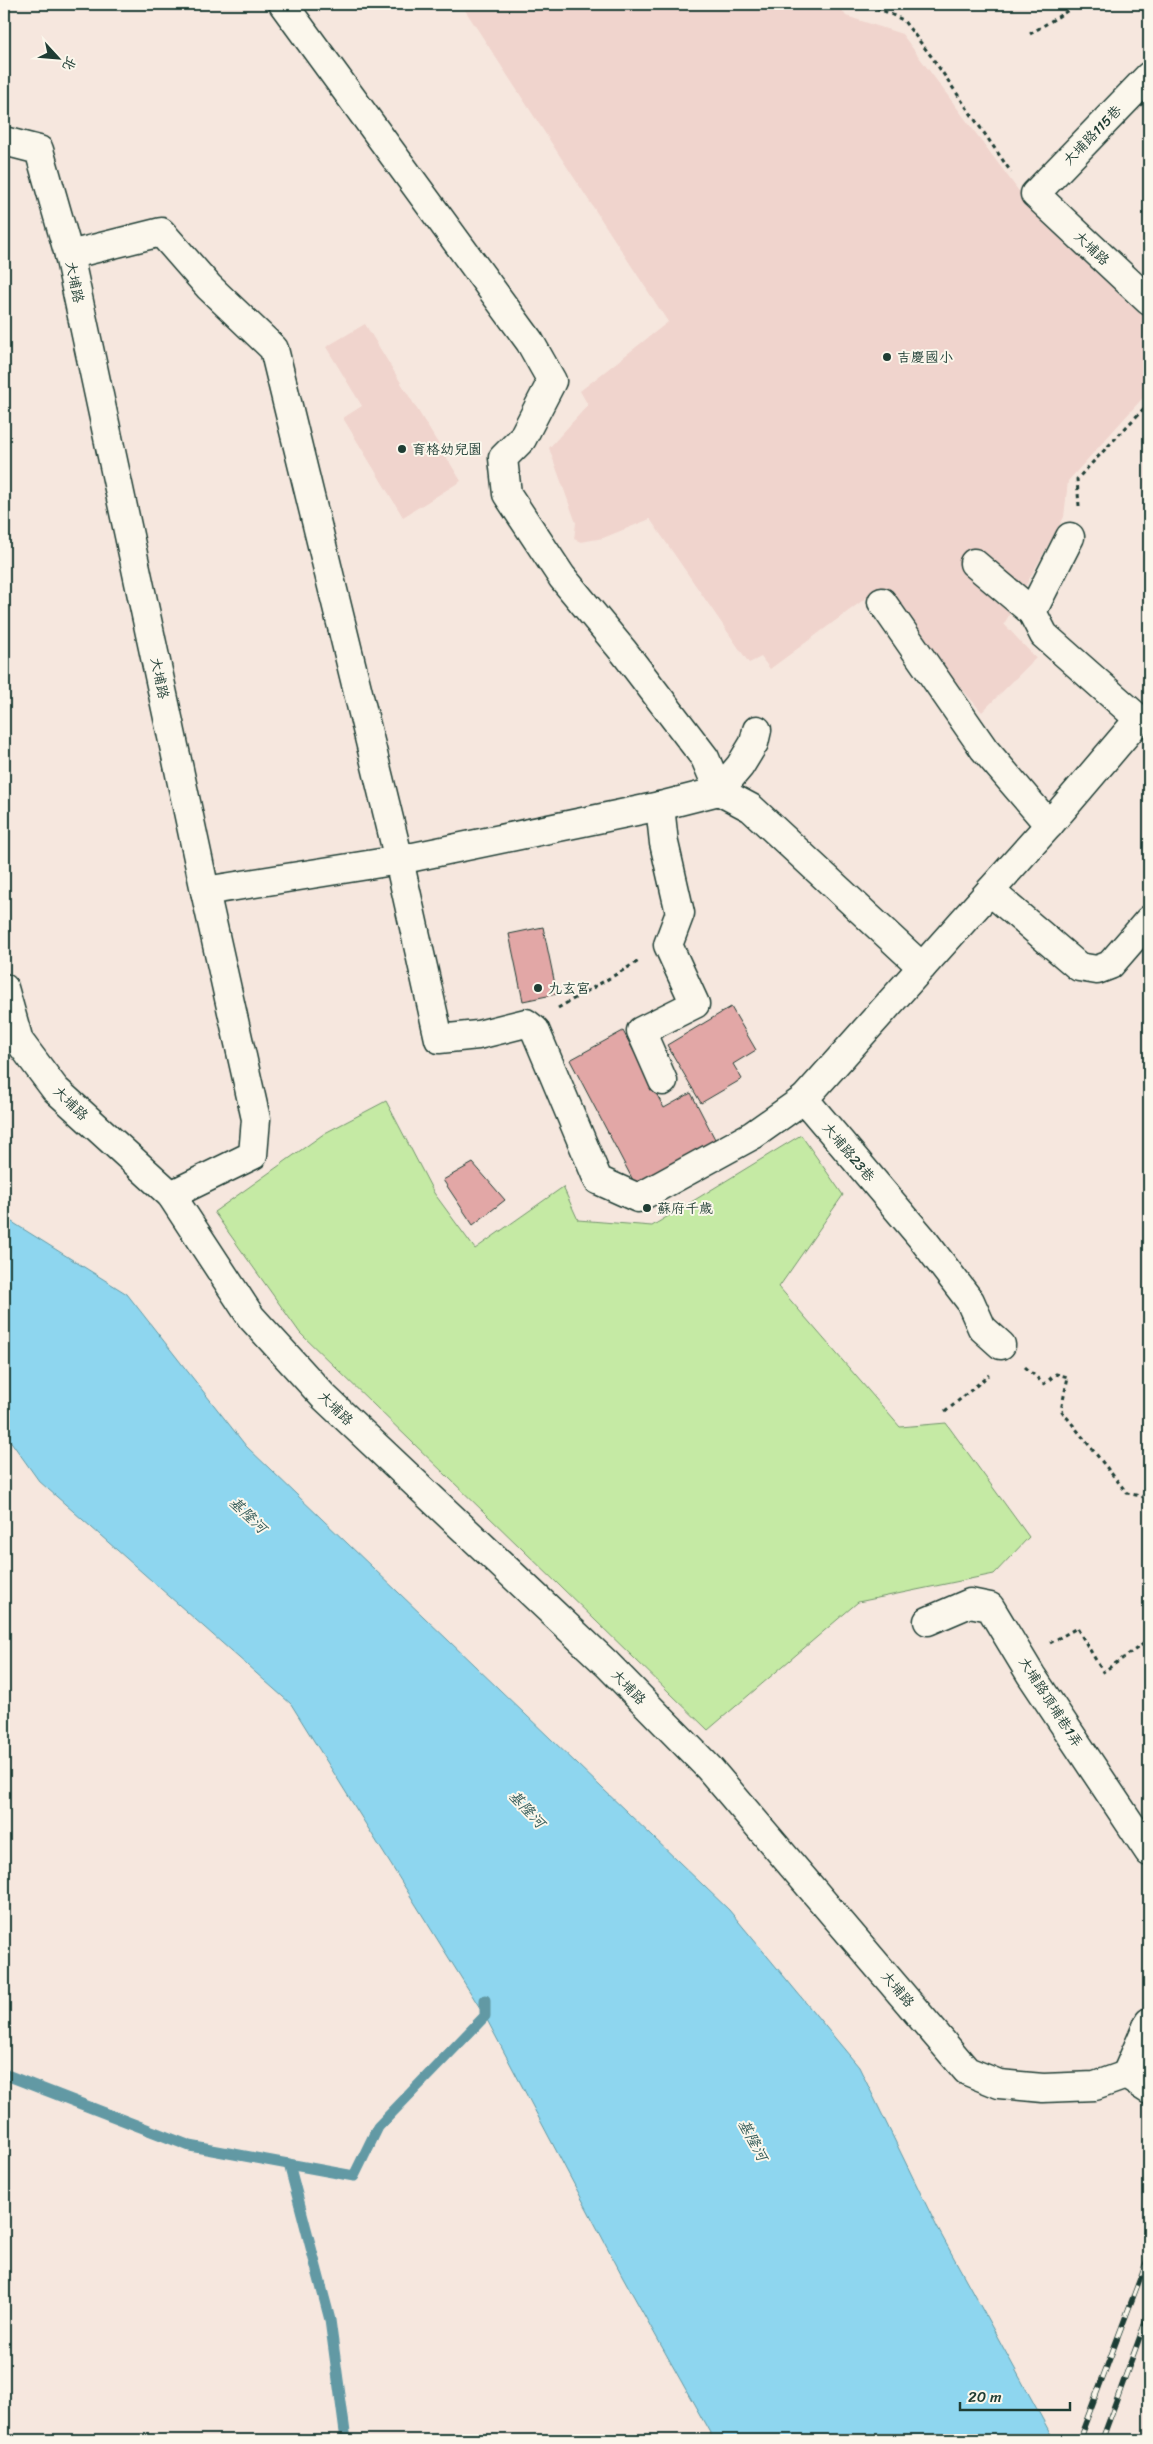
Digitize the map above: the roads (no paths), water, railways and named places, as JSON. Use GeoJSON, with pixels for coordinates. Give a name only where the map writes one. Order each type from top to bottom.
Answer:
{"type":"FeatureCollection","features":[{"type":"Feature","properties":{"kind":"street"},"geometry":{"type":"LineString","coordinates":[[283,4],[530,342],[552,381],[522,439],[504,458],[507,494],[562,577],[624,652],[705,758],[719,791],[751,808],[922,967]]}},
{"type":"Feature","properties":{"kind":"street","name":"大埔路115巷"},"geometry":{"type":"LineString","coordinates":[[1035,194],[1149,76]]}},
{"type":"Feature","properties":{"kind":"street","name":"大埔路"},"geometry":{"type":"LineString","coordinates":[[4,141],[39,150],[69,255],[205,891],[256,1119],[252,1155],[171,1195]]}},
{"type":"Feature","properties":{"kind":"street","name":"大埔路"},"geometry":{"type":"LineString","coordinates":[[1035,194],[1149,301]]}},
{"type":"Feature","properties":{"kind":"street"},"geometry":{"type":"LineString","coordinates":[[69,255],[161,232],[210,287],[274,349],[399,860],[439,1039],[478,1036],[526,1023],[535,1030],[598,1180],[638,1198],[753,1135],[804,1099],[1144,718],[1044,635],[1032,612],[974,564]]}},
{"type":"Feature","properties":{"kind":"street"},"geometry":{"type":"LineString","coordinates":[[1032,612],[1070,537]]}},
{"type":"Feature","properties":{"kind":"street"},"geometry":{"type":"LineString","coordinates":[[882,602],[984,749],[1049,824]]}},
{"type":"Feature","properties":{"kind":"street"},"geometry":{"type":"LineString","coordinates":[[205,891],[399,860],[660,806],[719,791],[740,766],[754,743],[757,730]]}},
{"type":"Feature","properties":{"kind":"street"},"geometry":{"type":"LineString","coordinates":[[660,806],[664,843],[680,913],[668,945],[695,1004],[641,1031],[663,1081]]}},
{"type":"Feature","properties":{"kind":"street"},"geometry":{"type":"LineString","coordinates":[[990,891],[1079,967],[1097,970],[1110,965],[1149,920]]}},
{"type":"Feature","properties":{"kind":"street","name":"大埔路"},"geometry":{"type":"LineString","coordinates":[[4,988],[19,1041],[55,1089],[171,1195],[251,1317],[323,1396],[607,1664],[709,1768],[967,2071],[999,2084],[1043,2088],[1095,2086],[1126,2075]]}},
{"type":"Feature","properties":{"kind":"street","name":"大埔路23巷"},"geometry":{"type":"LineString","coordinates":[[804,1099],[926,1244],[970,1300],[982,1328],[1004,1353]]}},
{"type":"Feature","properties":{"kind":"street","name":"大埔路頂埔巷1弄"},"geometry":{"type":"LineString","coordinates":[[928,1621],[970,1603],[990,1607],[1149,1852]]}},
{"type":"Feature","properties":{"kind":"street"},"geometry":{"type":"LineString","coordinates":[[1149,2022],[1126,2075],[1149,2090]]}},
{"type":"Feature","properties":{"kind":"water","name":"基隆河"},"geometry":{"type":"Polygon","coordinates":[[[4,1217],[127,1294],[246,1446],[729,1910],[859,2067],[937,2227],[1054,2440],[714,2440],[623,2277],[485,2016],[291,1704],[39,1481],[4,1432],[4,1217]]]}},
{"type":"Feature","properties":{"kind":"waterway"},"geometry":{"type":"LineString","coordinates":[[4,2074],[190,2146],[354,2176],[378,2127],[485,2016],[485,2000]]}},
{"type":"Feature","properties":{"kind":"waterway"},"geometry":{"type":"LineString","coordinates":[[289,2164],[330,2320],[346,2440]]}},
{"type":"Feature","properties":{"kind":"railway"},"geometry":{"type":"LineString","coordinates":[[1079,2440],[1149,2255]]}},
{"type":"Feature","properties":{"kind":"railway"},"geometry":{"type":"LineString","coordinates":[[1102,2440],[1149,2312]]}},
{"type":"Feature","properties":{"kind":"place","name":"吉慶國小"},"geometry":{"type":"Point","coordinates":[887,357]}},
{"type":"Feature","properties":{"kind":"place","name":"育格幼兒園"},"geometry":{"type":"Point","coordinates":[402,449]}},
{"type":"Feature","properties":{"kind":"place","name":"九玄宮"},"geometry":{"type":"Point","coordinates":[538,988]}},
{"type":"Feature","properties":{"kind":"place","name":"蘇府千歲"},"geometry":{"type":"Point","coordinates":[647,1208]}}]}
